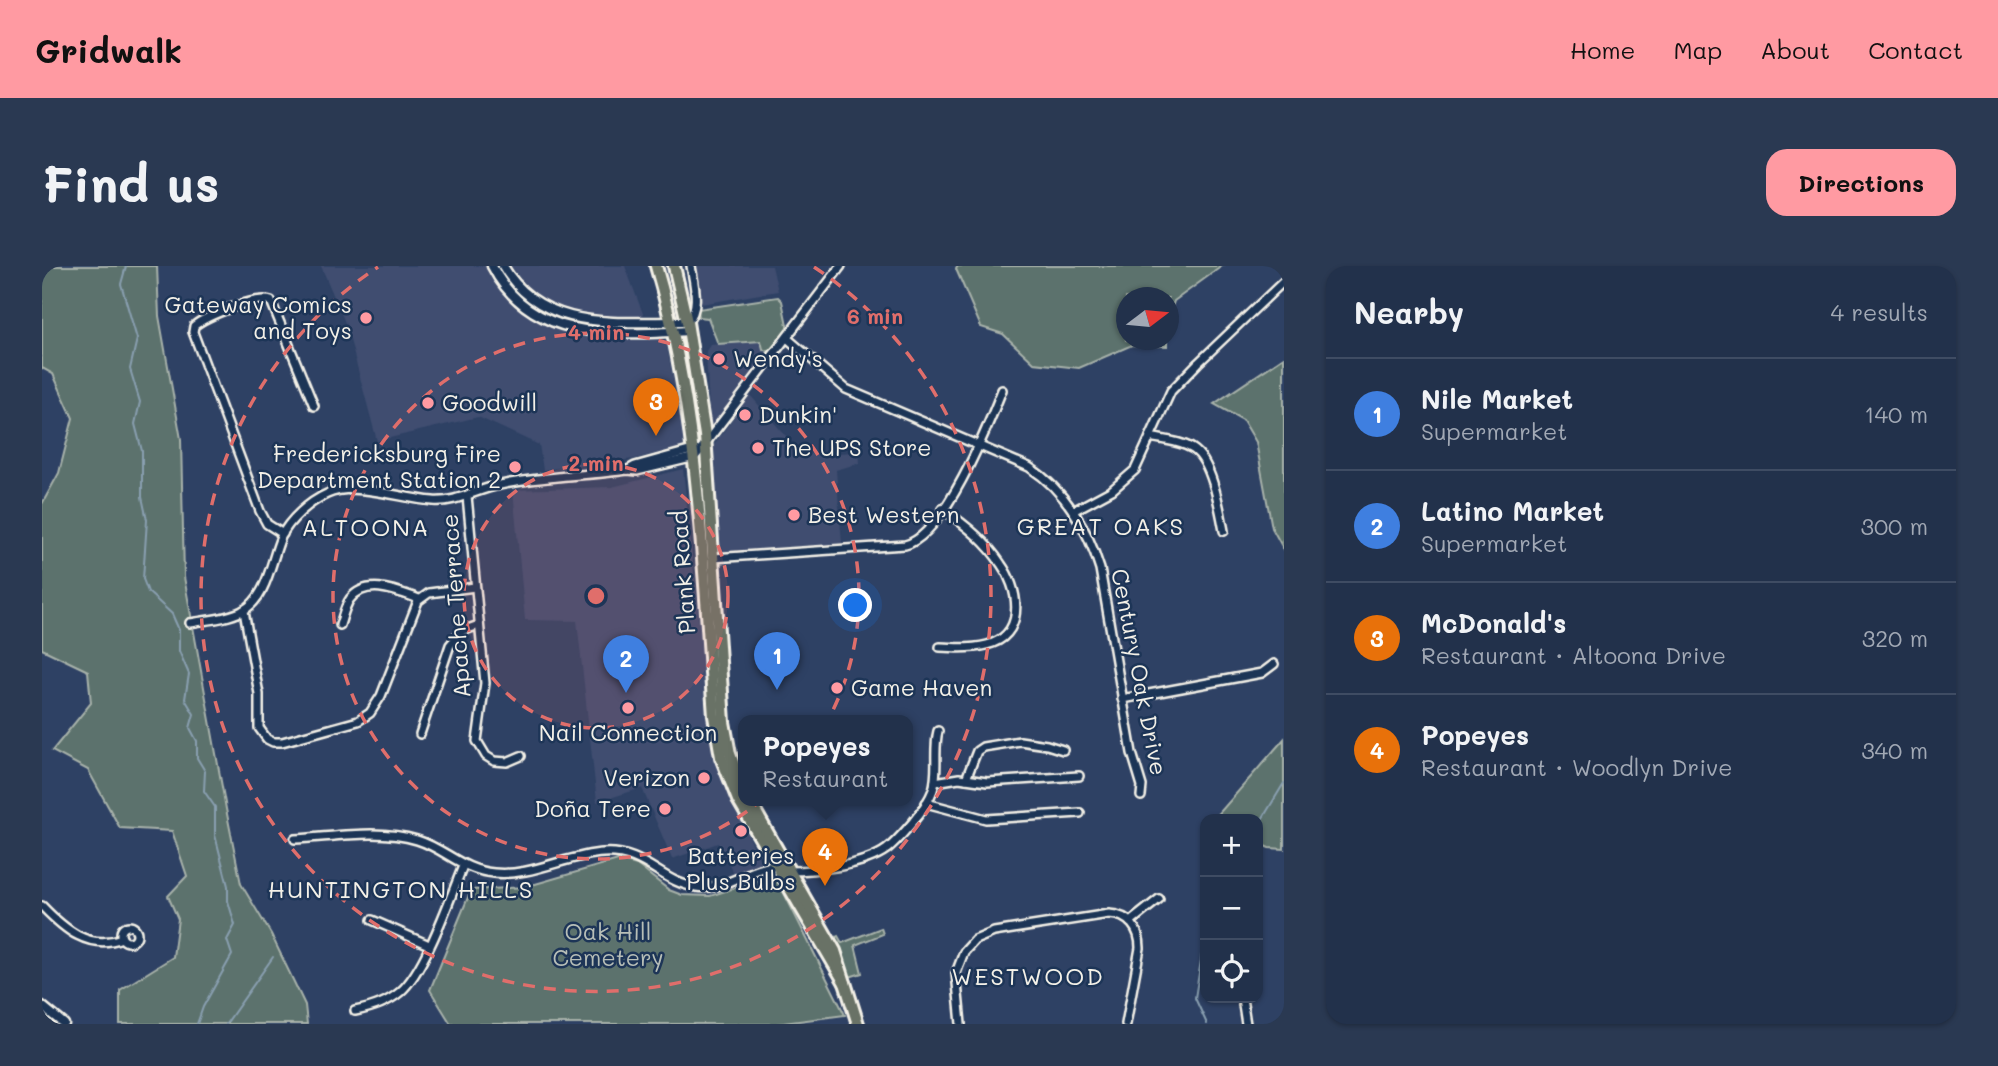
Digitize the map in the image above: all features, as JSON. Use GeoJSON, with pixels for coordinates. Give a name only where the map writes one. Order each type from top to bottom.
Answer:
{"type":"FeatureCollection","features":[{"type":"Feature","properties":{"kind":"highway","name":"Plank Road"},"geometry":{"type":"LineString","coordinates":[[656,266],[672,327],[694,453],[714,716],[721,757],[738,800]]}},
{"type":"Feature","properties":{"kind":"highway","name":"Plank Road"},"geometry":{"type":"LineString","coordinates":[[674,266],[700,395],[706,444],[726,734],[738,773]]}},
{"type":"Feature","properties":{"kind":"highway"},"geometry":{"type":"LineString","coordinates":[[705,582],[710,592],[715,594]]}},
{"type":"Feature","properties":{"kind":"highway"},"geometry":{"type":"LineString","coordinates":[[707,610],[712,612],[718,628]]}},
{"type":"Feature","properties":{"kind":"highway","name":"Plank Road"},"geometry":{"type":"LineString","coordinates":[[741,806],[845,983]]}},
{"type":"Feature","properties":{"kind":"highway"},"geometry":{"type":"LineString","coordinates":[[752,806],[835,951],[858,1024]]}},
{"type":"Feature","properties":{"kind":"street"},"geometry":{"type":"LineString","coordinates":[[492,266],[501,282],[523,304],[545,318],[604,334],[687,326],[695,304],[691,266]]}},
{"type":"Feature","properties":{"kind":"street"},"geometry":{"type":"LineString","coordinates":[[503,266],[529,297],[545,307],[570,316],[607,322],[672,327]]}},
{"type":"Feature","properties":{"kind":"street"},"geometry":{"type":"LineString","coordinates":[[190,622],[244,611],[253,603],[271,571],[283,534],[307,507],[335,491],[361,490],[440,502],[508,483],[636,471],[694,453],[706,444],[841,266]]}},
{"type":"Feature","properties":{"kind":"street"},"geometry":{"type":"LineString","coordinates":[[1073,511],[1112,490],[1135,470],[1171,391],[1284,281]]}},
{"type":"Feature","properties":{"kind":"street"},"geometry":{"type":"LineString","coordinates":[[283,534],[267,524],[260,511],[193,332],[194,327],[212,316],[251,302],[264,298],[271,301],[314,406]]}},
{"type":"Feature","properties":{"kind":"street","name":"Century Oak Drive"},"geometry":{"type":"LineString","coordinates":[[787,338],[846,389],[1040,474],[1073,511],[1095,552],[1100,569],[1132,753],[1142,786],[1141,796]]}},
{"type":"Feature","properties":{"kind":"street"},"geometry":{"type":"LineString","coordinates":[[713,558],[905,545],[922,537],[962,480],[1002,390]]}},
{"type":"Feature","properties":{"kind":"street"},"geometry":{"type":"LineString","coordinates":[[1150,437],[1194,449],[1203,460],[1210,475],[1224,531]]}},
{"type":"Feature","properties":{"kind":"street","name":"Apache Terrace"},"geometry":{"type":"LineString","coordinates":[[467,496],[485,692],[477,741],[486,757],[494,761],[507,762],[521,757]]}},
{"type":"Feature","properties":{"kind":"street"},"geometry":{"type":"LineString","coordinates":[[940,648],[992,643],[1006,635],[1016,614],[1012,586],[1001,563],[971,530],[942,509]]}},
{"type":"Feature","properties":{"kind":"street"},"geometry":{"type":"LineString","coordinates":[[244,611],[259,694],[260,728],[267,739],[282,742],[358,721],[370,713],[381,696],[410,616],[419,599],[434,592],[475,587]]}},
{"type":"Feature","properties":{"kind":"street"},"geometry":{"type":"LineString","coordinates":[[340,625],[350,599],[364,589],[385,588],[419,599]]}},
{"type":"Feature","properties":{"kind":"street"},"geometry":{"type":"LineString","coordinates":[[420,734],[450,645],[462,631],[479,625]]}},
{"type":"Feature","properties":{"kind":"street"},"geometry":{"type":"LineString","coordinates":[[1122,699],[1262,673],[1274,664]]}},
{"type":"Feature","properties":{"kind":"street"},"geometry":{"type":"LineString","coordinates":[[295,839],[373,835],[406,837],[429,844],[463,866],[502,874],[595,854],[616,853],[637,858],[683,884],[704,888],[719,886],[775,865],[789,871],[826,868],[861,861],[881,853],[897,839],[926,803],[935,782],[938,731]]}},
{"type":"Feature","properties":{"kind":"street"},"geometry":{"type":"LineString","coordinates":[[966,779],[977,751],[983,747],[1031,742],[1063,750]]}},
{"type":"Feature","properties":{"kind":"street"},"geometry":{"type":"LineString","coordinates":[[935,782],[966,779],[987,782],[1079,776]]}},
{"type":"Feature","properties":{"kind":"street"},"geometry":{"type":"LineString","coordinates":[[926,803],[986,818],[1080,813]]}},
{"type":"Feature","properties":{"kind":"street"},"geometry":{"type":"LineString","coordinates":[[355,1011],[383,1003],[401,991],[414,975],[463,866]]}},
{"type":"Feature","properties":{"kind":"street"},"geometry":{"type":"LineString","coordinates":[[1130,922],[1158,899]]}},
{"type":"Feature","properties":{"kind":"street"},"geometry":{"type":"LineString","coordinates":[[42,906],[71,933],[88,940],[102,943],[122,938]]}},
{"type":"Feature","properties":{"kind":"street"},"geometry":{"type":"LineString","coordinates":[[961,1024],[955,983],[957,964],[969,945],[982,935],[1109,914],[1130,922],[1137,930],[1140,948],[1126,1024]]}},
{"type":"Feature","properties":{"kind":"street"},"geometry":{"type":"LineString","coordinates":[[372,920],[429,945]]}},
{"type":"Feature","properties":{"kind":"street"},"geometry":{"type":"LineString","coordinates":[[1243,1003],[1246,1024]]}},
{"type":"Feature","properties":{"kind":"street"},"geometry":{"type":"LineString","coordinates":[[42,1006],[64,1024]]}},
{"type":"Feature","properties":{"kind":"street"},"geometry":{"type":"LineString","coordinates":[[42,1019],[48,1024]]}},
{"type":"Feature","properties":{"kind":"shaded area"},"geometry":{"type":"Polygon","coordinates":[[[321,266],[489,266],[545,322],[600,337],[660,338],[667,346],[686,446],[634,459],[543,470],[539,445],[478,417],[377,441],[346,325],[321,266]]]}},
{"type":"Feature","properties":{"kind":"shaded area"},"geometry":{"type":"Polygon","coordinates":[[[511,266],[625,266],[645,319],[595,318],[548,305],[532,294],[511,266]]]}},
{"type":"Feature","properties":{"kind":"shaded area"},"geometry":{"type":"Polygon","coordinates":[[[695,266],[772,266],[778,291],[701,304],[695,266]]]}},
{"type":"Feature","properties":{"kind":"shaded area"},"geometry":{"type":"Polygon","coordinates":[[[761,340],[765,352],[768,352],[710,429],[706,351],[710,345],[761,340]]]}},
{"type":"Feature","properties":{"kind":"shaded area"},"geometry":{"type":"Polygon","coordinates":[[[750,395],[799,451],[813,454],[859,452],[860,463],[836,470],[842,543],[719,552],[713,446],[750,395]]]}},
{"type":"Feature","properties":{"kind":"shaded area"},"geometry":{"type":"Polygon","coordinates":[[[683,469],[707,697],[718,768],[761,863],[734,874],[718,843],[672,859],[642,788],[597,802],[577,621],[525,620],[513,490],[612,487],[683,469]]]}},
{"type":"Feature","properties":{"kind":"green space"},"geometry":{"type":"Polygon","coordinates":[[[42,266],[157,266],[159,316],[181,439],[184,577],[226,809],[241,884],[271,934],[305,1005],[307,1024],[120,1024],[120,990],[173,957],[178,919],[168,896],[187,876],[172,831],[120,828],[88,770],[52,751],[91,703],[88,671],[42,649],[42,504],[59,473],[73,418],[53,374],[42,368],[42,266]]]}},
{"type":"Feature","properties":{"kind":"green space"},"geometry":{"type":"Polygon","coordinates":[[[958,266],[1222,266],[1179,297],[1179,287],[1116,287],[1116,350],[1120,350],[1079,368],[1034,363],[1003,334],[981,327],[956,269],[958,266]]]}},
{"type":"Feature","properties":{"kind":"green space"},"geometry":{"type":"Polygon","coordinates":[[[778,297],[782,301],[788,330],[768,352],[763,349],[761,341],[718,344],[708,318],[699,317],[698,309],[778,297]]]}},
{"type":"Feature","properties":{"kind":"green space"},"geometry":{"type":"Polygon","coordinates":[[[1284,357],[1284,550],[1272,528],[1256,442],[1243,420],[1214,404],[1284,357]]]}},
{"type":"Feature","properties":{"kind":"green space"},"geometry":{"type":"Polygon","coordinates":[[[1284,739],[1284,849],[1263,845],[1263,814],[1218,814],[1284,739]]]}},
{"type":"Feature","properties":{"kind":"green space","name":"Oak Hill Cemetery"},"geometry":{"type":"Polygon","coordinates":[[[618,860],[637,865],[669,890],[682,895],[710,896],[775,875],[845,1015],[776,1024],[451,1024],[430,990],[471,890],[525,887],[618,860]]]}},
{"type":"Feature","properties":{"kind":"green space"},"geometry":{"type":"Polygon","coordinates":[[[881,928],[883,934],[855,945],[862,973],[849,977],[832,939],[838,936],[842,943],[881,928]]]}},
{"type":"Feature","properties":{"kind":"waterway"},"geometry":{"type":"LineString","coordinates":[[126,266],[121,284],[137,339],[130,369],[140,402],[135,424],[142,451],[142,497],[147,520],[143,579],[148,592],[172,614],[179,630],[179,651],[189,674],[185,699],[194,714],[190,728],[197,741],[197,758],[205,771],[204,791],[215,807],[215,835],[235,925],[227,940],[232,955],[203,1007],[197,1024]]}},
{"type":"Feature","properties":{"kind":"waterway"},"geometry":{"type":"LineString","coordinates":[[1263,818],[1284,783]]}},
{"type":"Feature","properties":{"kind":"waterway"},"geometry":{"type":"LineString","coordinates":[[1204,940],[1195,998],[1207,1024]]}},
{"type":"Feature","properties":{"kind":"waterway"},"geometry":{"type":"LineString","coordinates":[[226,1024],[273,957]]}},
{"type":"Feature","properties":{"kind":"place","name":"Gateway Comics and Toys"},"geometry":{"type":"Point","coordinates":[366,318]}},
{"type":"Feature","properties":{"kind":"place","name":"Wendy's"},"geometry":{"type":"Point","coordinates":[719,359]}},
{"type":"Feature","properties":{"kind":"place","name":"Goodwill"},"geometry":{"type":"Point","coordinates":[428,403]}},
{"type":"Feature","properties":{"kind":"place","name":"Dunkin'"},"geometry":{"type":"Point","coordinates":[745,415]}},
{"type":"Feature","properties":{"kind":"place","name":"McDonald's"},"geometry":{"type":"Point","coordinates":[656,436]}},
{"type":"Feature","properties":{"kind":"place","name":"The UPS Store"},"geometry":{"type":"Point","coordinates":[758,448]}},
{"type":"Feature","properties":{"kind":"place","name":"Fredericksburg Fire Department Station 2"},"geometry":{"type":"Point","coordinates":[515,467]}},
{"type":"Feature","properties":{"kind":"place","name":"Best Western"},"geometry":{"type":"Point","coordinates":[794,515]}},
{"type":"Feature","properties":{"kind":"place","name":"Game Haven"},"geometry":{"type":"Point","coordinates":[837,688]}},
{"type":"Feature","properties":{"kind":"place","name":"Nile Market"},"geometry":{"type":"Point","coordinates":[777,690]}},
{"type":"Feature","properties":{"kind":"place","name":"Latino Market"},"geometry":{"type":"Point","coordinates":[626,693]}},
{"type":"Feature","properties":{"kind":"place","name":"Nail Connection"},"geometry":{"type":"Point","coordinates":[628,708]}},
{"type":"Feature","properties":{"kind":"place","name":"Verizon"},"geometry":{"type":"Point","coordinates":[704,778]}},
{"type":"Feature","properties":{"kind":"place","name":"Doña Tere"},"geometry":{"type":"Point","coordinates":[665,809]}},
{"type":"Feature","properties":{"kind":"place","name":"Batteries Plus Bulbs"},"geometry":{"type":"Point","coordinates":[741,831]}},
{"type":"Feature","properties":{"kind":"place","name":"Popeyes"},"geometry":{"type":"Point","coordinates":[825,886]}},
{"type":"Feature","properties":{"kind":"district","name":"GREAT OAKS"},"geometry":{"type":"Point","coordinates":[1101,527]}},
{"type":"Feature","properties":{"kind":"district","name":"ALTOONA"},"geometry":{"type":"Point","coordinates":[366,528]}},
{"type":"Feature","properties":{"kind":"district","name":"HUNTINGTON HILLS"},"geometry":{"type":"Point","coordinates":[401,890]}},
{"type":"Feature","properties":{"kind":"district","name":"WESTWOOD"},"geometry":{"type":"Point","coordinates":[1028,977]}}]}
